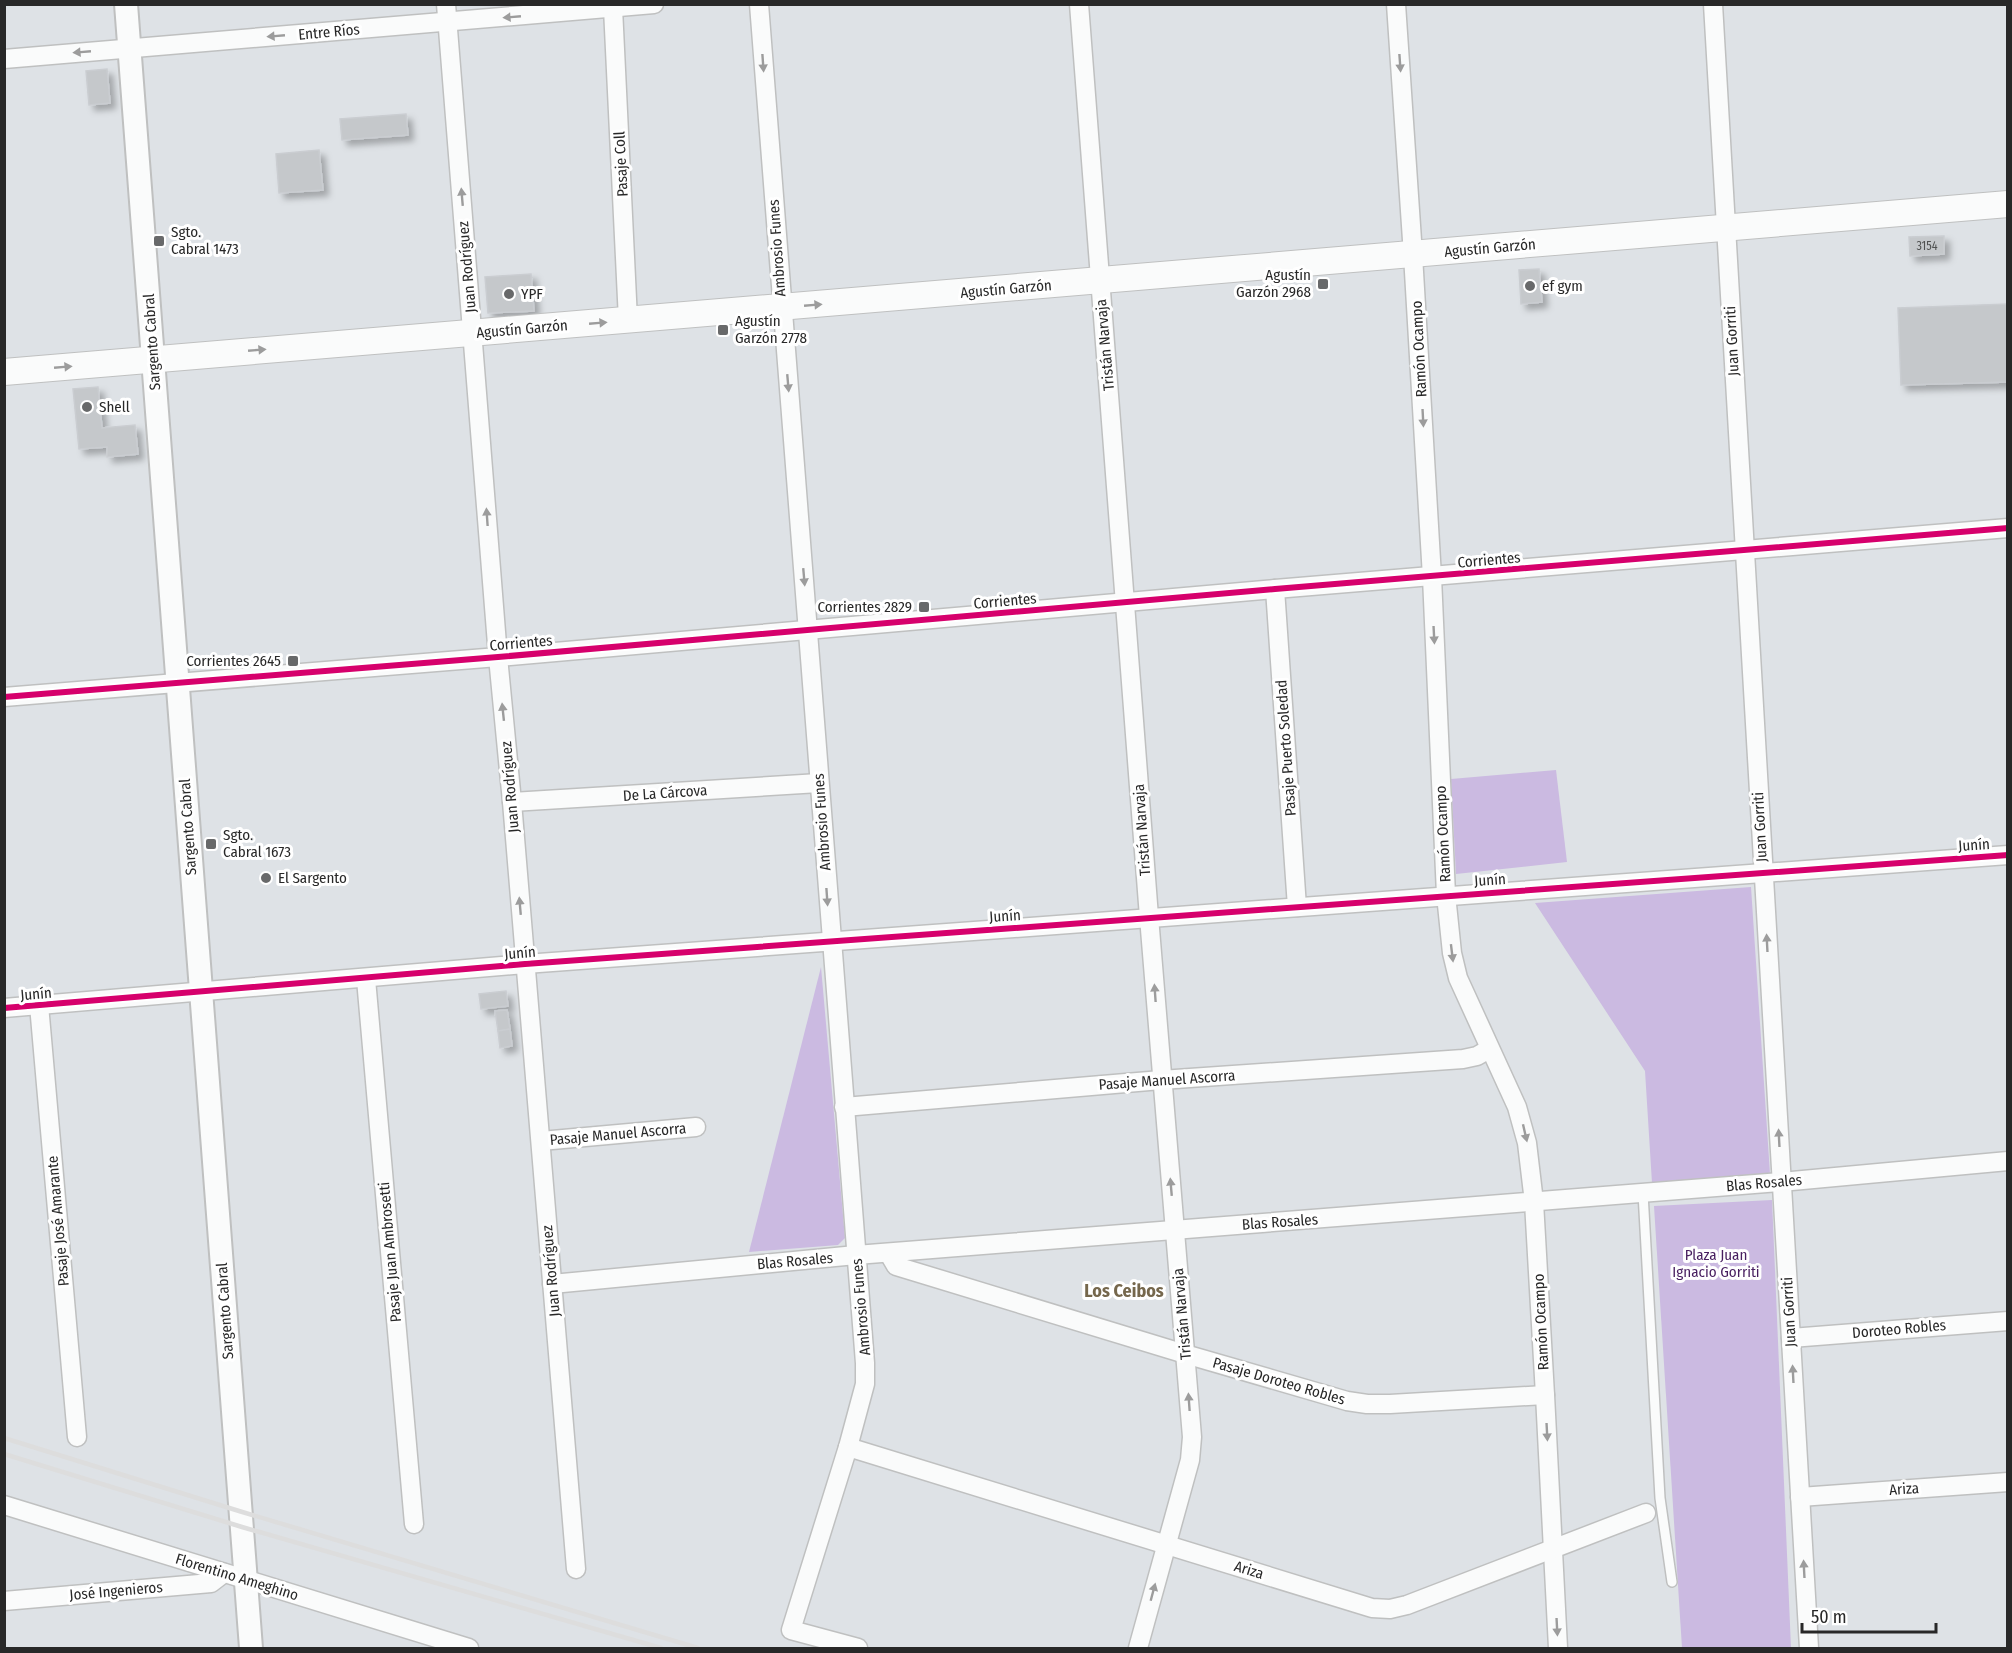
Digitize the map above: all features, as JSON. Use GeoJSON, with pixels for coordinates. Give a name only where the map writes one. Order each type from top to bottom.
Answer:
{"type":"FeatureCollection","features":[{"type":"Feature","properties":{"kind":"main road","name":"Agustín Garzón"},"geometry":{"type":"LineString","coordinates":[[4,372],[2007,204]]}},
{"type":"Feature","properties":{"kind":"street","name":"Sargento Cabral"},"geometry":{"type":"LineString","coordinates":[[126,4],[201,992],[235,1577],[251,1648]]}},
{"type":"Feature","properties":{"kind":"street","name":"Entre Ríos"},"geometry":{"type":"LineString","coordinates":[[4,59],[130,48],[447,13],[613,8],[654,4]]}},
{"type":"Feature","properties":{"kind":"street","name":"Ambrosio Funes"},"geometry":{"type":"LineString","coordinates":[[759,4],[865,1363],[865,1384],[848,1447],[791,1630],[858,1648]]}},
{"type":"Feature","properties":{"kind":"street","name":"Tristán Narvaja"},"geometry":{"type":"LineString","coordinates":[[1079,4],[1161,1080],[1192,1437],[1190,1460],[1138,1648]]}},
{"type":"Feature","properties":{"kind":"street","name":"Ramón Ocampo"},"geometry":{"type":"LineString","coordinates":[[1396,4],[1432,577],[1446,895],[1454,968],[1524,1126],[1534,1202],[1558,1648]]}},
{"type":"Feature","properties":{"kind":"street","name":"Juan Gorriti"},"geometry":{"type":"LineString","coordinates":[[1713,4],[1809,1648]]}},
{"type":"Feature","properties":{"kind":"street","name":"Pasaje Coll"},"geometry":{"type":"LineString","coordinates":[[613,8],[628,320]]}},
{"type":"Feature","properties":{"kind":"street","name":"Juan Rodríguez"},"geometry":{"type":"LineString","coordinates":[[447,13],[498,657],[576,1569]]}},
{"type":"Feature","properties":{"kind":"street","name":"Corrientes"},"geometry":{"type":"LineString","coordinates":[[4,697],[2007,528]]}},
{"type":"Feature","properties":{"kind":"street","name":"Pasaje Puerto Soledad"},"geometry":{"type":"LineString","coordinates":[[1275,589],[1297,906]]}},
{"type":"Feature","properties":{"kind":"street","name":"De La Cárcova"},"geometry":{"type":"LineString","coordinates":[[512,802],[819,783]]}},
{"type":"Feature","properties":{"kind":"street","name":"Junín"},"geometry":{"type":"LineString","coordinates":[[4,1008],[525,964],[2007,855]]}},
{"type":"Feature","properties":{"kind":"street","name":"Pasaje Juan Ambrosetti"},"geometry":{"type":"LineString","coordinates":[[366,979],[414,1524]]}},
{"type":"Feature","properties":{"kind":"street","name":"Pasaje José Amarante"},"geometry":{"type":"LineString","coordinates":[[39,1005],[77,1437]]}},
{"type":"Feature","properties":{"kind":"street","name":"Pasaje Manuel Ascorra"},"geometry":{"type":"LineString","coordinates":[[844,1107],[1161,1080],[1463,1059],[1477,1056],[1489,1049]]}},
{"type":"Feature","properties":{"kind":"street","name":"Pasaje Manuel Ascorra"},"geometry":{"type":"LineString","coordinates":[[541,1141],[696,1127]]}},
{"type":"Feature","properties":{"kind":"street","name":"Blas Rosales"},"geometry":{"type":"LineString","coordinates":[[552,1284],[856,1255],[1781,1182],[2007,1161]]}},
{"type":"Feature","properties":{"kind":"street","name":"Pasaje Doroteo Robles"},"geometry":{"type":"LineString","coordinates":[[889,1254],[897,1266],[1347,1401],[1367,1404],[1545,1395]]}},
{"type":"Feature","properties":{"kind":"street","name":"Doroteo Robles"},"geometry":{"type":"LineString","coordinates":[[1791,1338],[2007,1321]]}},
{"type":"Feature","properties":{"kind":"street","name":"Ariza"},"geometry":{"type":"LineString","coordinates":[[848,1447],[1372,1608],[1390,1609],[1407,1605],[1646,1513]]}},
{"type":"Feature","properties":{"kind":"street","name":"Ariza"},"geometry":{"type":"LineString","coordinates":[[1800,1497],[2007,1482]]}},
{"type":"Feature","properties":{"kind":"street","name":"Florentino Ameghino"},"geometry":{"type":"LineString","coordinates":[[4,1505],[469,1648]]}},
{"type":"Feature","properties":{"kind":"street","name":"José Ingenieros"},"geometry":{"type":"LineString","coordinates":[[4,1601],[211,1583],[235,1577]]}},
{"type":"Feature","properties":{"kind":"lane"},"geometry":{"type":"LineString","coordinates":[[1643,1193],[1660,1498],[1672,1582]]}},
{"type":"Feature","properties":{"kind":"green space"},"geometry":{"type":"Polygon","coordinates":[[[1556,770],[1567,862],[1456,874],[1451,779],[1556,770]]]}},
{"type":"Feature","properties":{"kind":"green space"},"geometry":{"type":"Polygon","coordinates":[[[1751,887],[1770,1174],[1652,1183],[1645,1071],[1535,903],[1751,887]]]}},
{"type":"Feature","properties":{"kind":"green space"},"geometry":{"type":"Polygon","coordinates":[[[821,967],[845,1238],[838,1245],[749,1252],[821,967]]]}},
{"type":"Feature","properties":{"kind":"green space","name":"Plaza Juan Ignacio Gorriti"},"geometry":{"type":"Polygon","coordinates":[[[1772,1200],[1791,1648],[1682,1648],[1654,1206],[1772,1200]]]}},
{"type":"Feature","properties":{"kind":"building"},"geometry":{"type":"Polygon","coordinates":[[[107,69],[110,103],[89,105],[86,71],[107,69]]]}},
{"type":"Feature","properties":{"kind":"building"},"geometry":{"type":"Polygon","coordinates":[[[406,114],[408,135],[342,140],[340,119],[406,114]]]}},
{"type":"Feature","properties":{"kind":"building"},"geometry":{"type":"Polygon","coordinates":[[[319,150],[323,190],[279,193],[276,154],[319,150]]]}},
{"type":"Feature","properties":{"kind":"building"},"geometry":{"type":"Polygon","coordinates":[[[1944,236],[1944,254],[1910,256],[1909,237],[1944,236]]]}},
{"type":"Feature","properties":{"kind":"building","name":"ef gym"},"geometry":{"type":"Polygon","coordinates":[[[1539,269],[1542,302],[1521,304],[1519,270],[1539,269]]]}},
{"type":"Feature","properties":{"kind":"building","name":"YPF"},"geometry":{"type":"Polygon","coordinates":[[[531,274],[534,311],[488,313],[485,277],[531,274]]]}},
{"type":"Feature","properties":{"kind":"building"},"geometry":{"type":"Polygon","coordinates":[[[2008,304],[2008,382],[1901,385],[1898,308],[2008,304]]]}},
{"type":"Feature","properties":{"kind":"building","name":"Shell"},"geometry":{"type":"Polygon","coordinates":[[[98,387],[102,428],[135,425],[138,454],[107,457],[107,447],[79,449],[73,389],[98,387]]]}},
{"type":"Feature","properties":{"kind":"building"},"geometry":{"type":"Polygon","coordinates":[[[506,991],[508,1006],[481,1009],[479,994],[506,991]]]}},
{"type":"Feature","properties":{"kind":"building"},"geometry":{"type":"Polygon","coordinates":[[[507,1010],[510,1029],[498,1031],[495,1011],[507,1010]]]}},
{"type":"Feature","properties":{"kind":"building"},"geometry":{"type":"Polygon","coordinates":[[[510,1029],[512,1046],[500,1048],[498,1031],[510,1029]]]}},
{"type":"Feature","properties":{"kind":"railway"},"geometry":{"type":"LineString","coordinates":[[4,1438],[239,1511],[698,1648]]}},
{"type":"Feature","properties":{"kind":"railway"},"geometry":{"type":"LineString","coordinates":[[4,1454],[242,1527],[661,1648]]}},
{"type":"Feature","properties":{"kind":"cycle path"},"geometry":{"type":"LineString","coordinates":[[4,697],[2008,528]]}},
{"type":"Feature","properties":{"kind":"cycle path"},"geometry":{"type":"LineString","coordinates":[[4,1008],[525,964],[2008,855]]}},
{"type":"Feature","properties":{"kind":"place","name":"Sgto. Cabral 1473"},"geometry":{"type":"Point","coordinates":[159,241]}},
{"type":"Feature","properties":{"kind":"place","name":"Agustín Garzón 2968"},"geometry":{"type":"Point","coordinates":[1323,284]}},
{"type":"Feature","properties":{"kind":"place","name":"ef gym"},"geometry":{"type":"Point","coordinates":[1530,286]}},
{"type":"Feature","properties":{"kind":"place","name":"YPF"},"geometry":{"type":"Point","coordinates":[509,294]}},
{"type":"Feature","properties":{"kind":"place","name":"Agustín Garzón 2778"},"geometry":{"type":"Point","coordinates":[723,330]}},
{"type":"Feature","properties":{"kind":"place","name":"Shell"},"geometry":{"type":"Point","coordinates":[87,407]}},
{"type":"Feature","properties":{"kind":"place","name":"Corrientes 2829"},"geometry":{"type":"Point","coordinates":[924,607]}},
{"type":"Feature","properties":{"kind":"place","name":"Corrientes 2645"},"geometry":{"type":"Point","coordinates":[293,661]}},
{"type":"Feature","properties":{"kind":"place","name":"Sgto. Cabral 1673"},"geometry":{"type":"Point","coordinates":[211,844]}},
{"type":"Feature","properties":{"kind":"place","name":"El Sargento"},"geometry":{"type":"Point","coordinates":[266,878]}},
{"type":"Feature","properties":{"kind":"district","name":"Los Ceibos"},"geometry":{"type":"Point","coordinates":[1124,1291]}}]}
